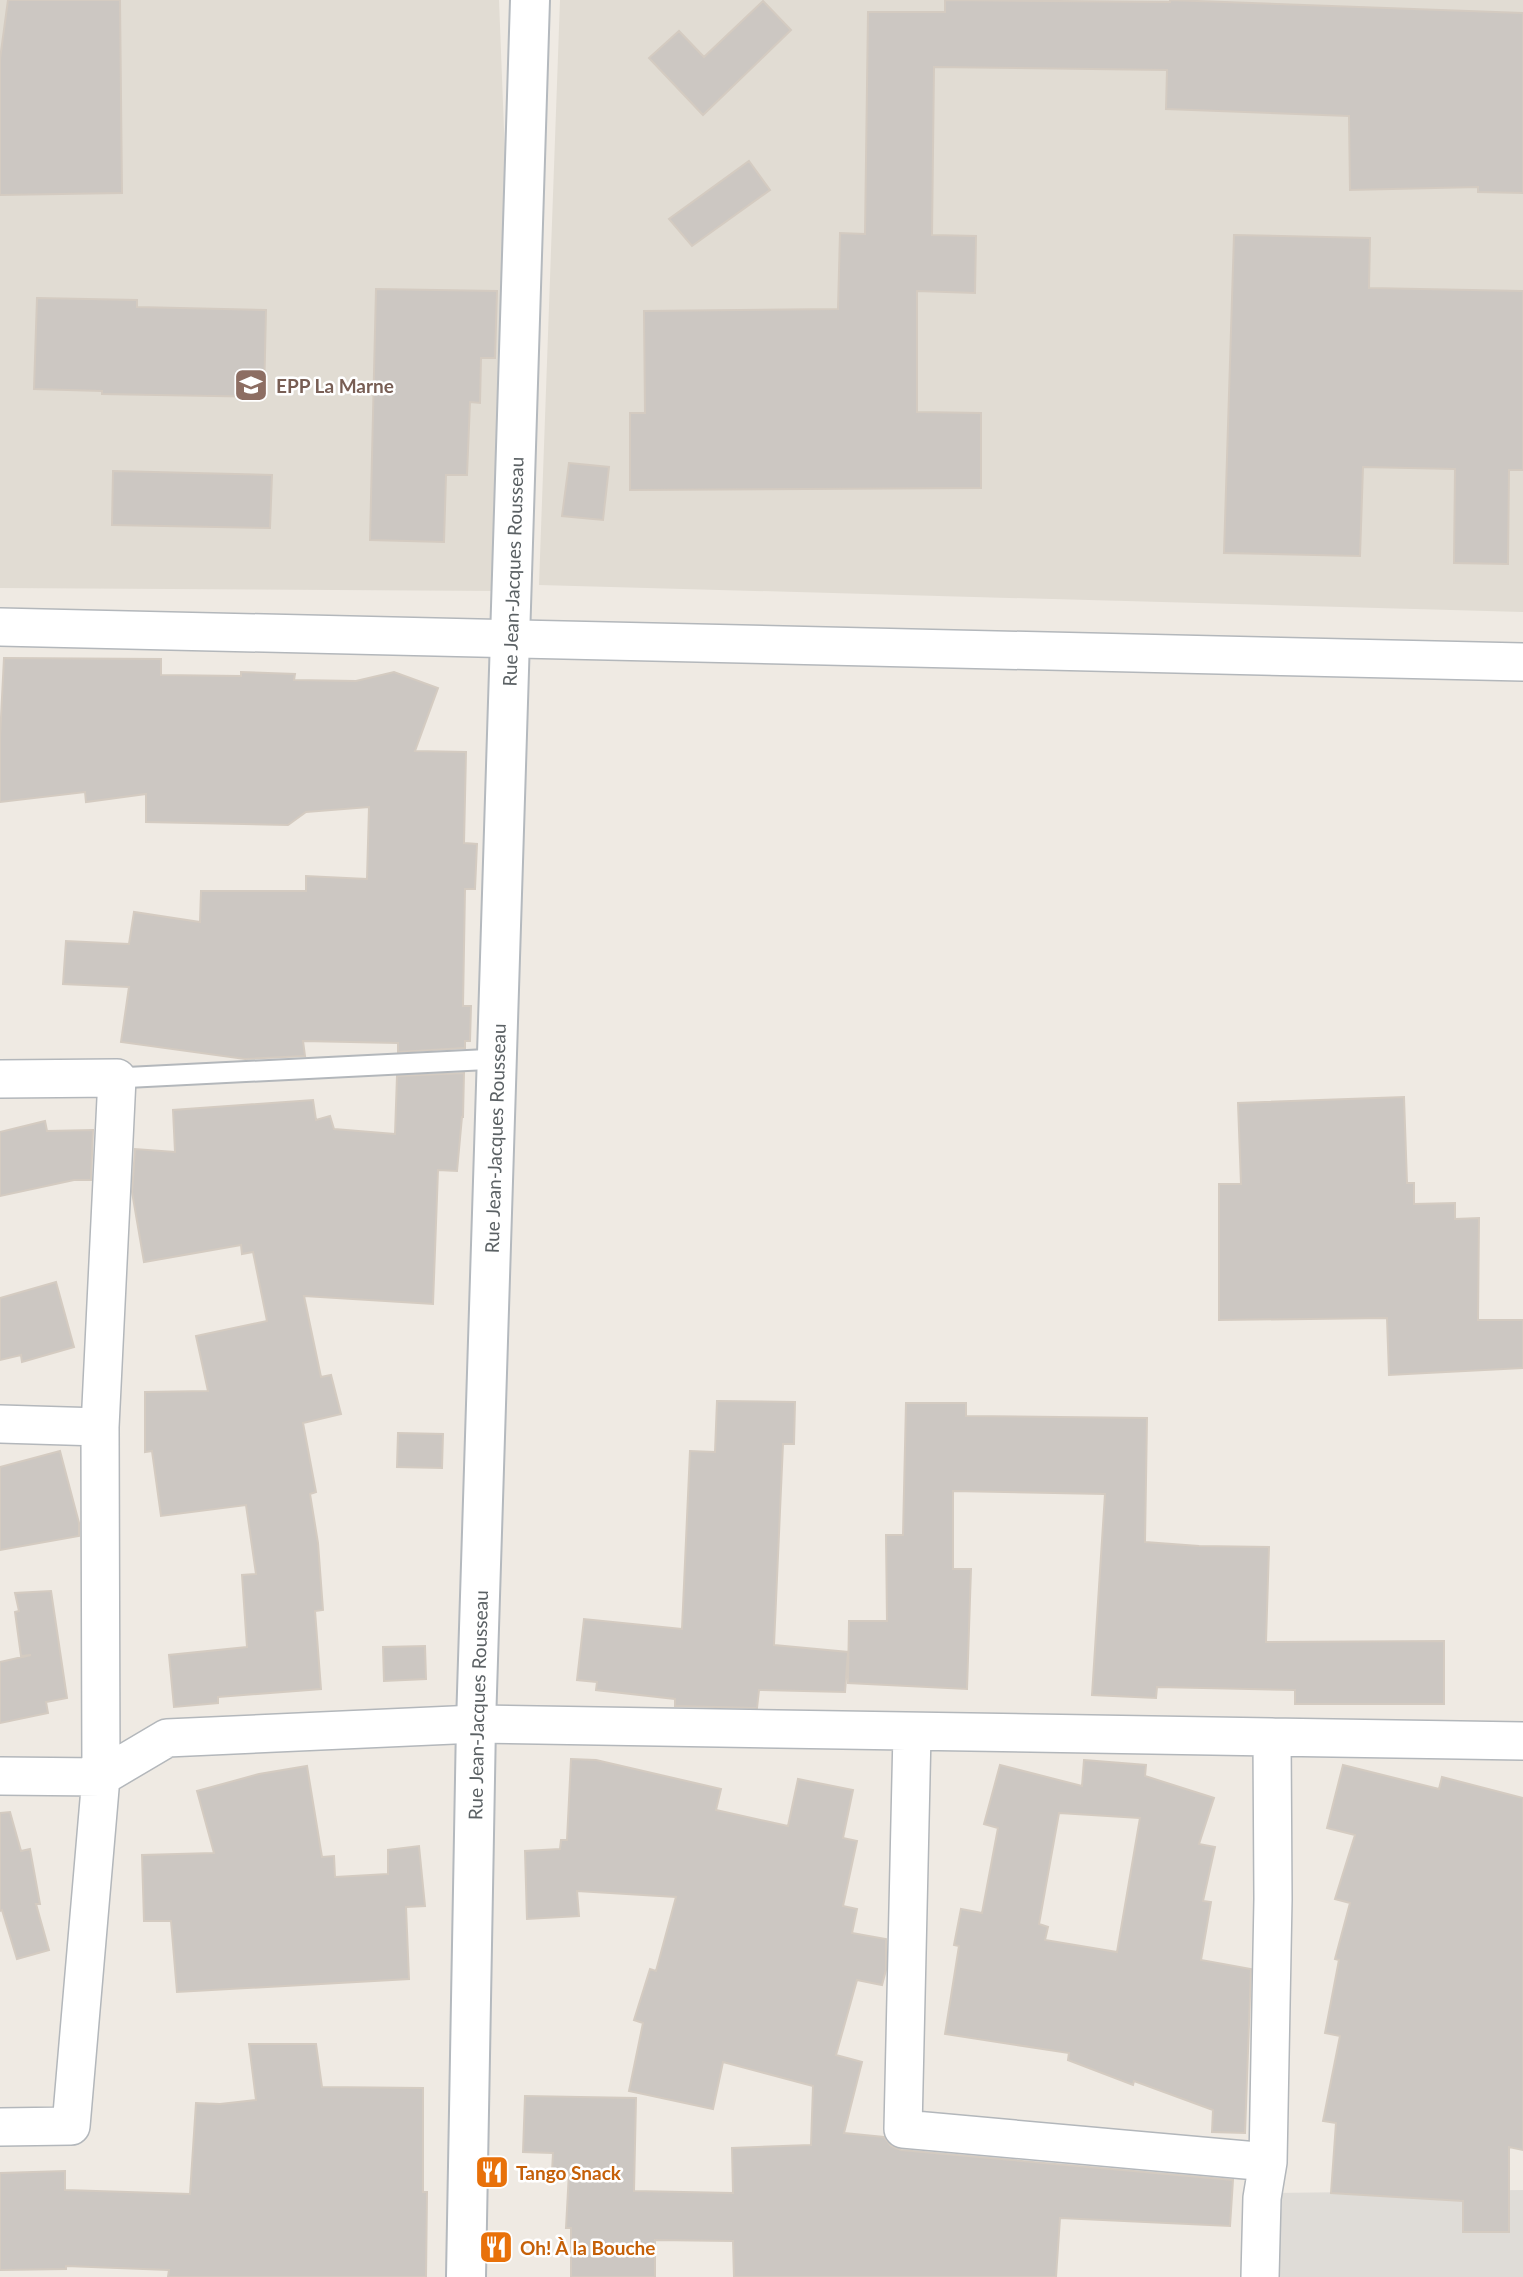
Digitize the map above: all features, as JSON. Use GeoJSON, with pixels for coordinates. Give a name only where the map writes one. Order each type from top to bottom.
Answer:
{"type":"FeatureCollection","features":[{"type":"Feature","properties":{"kind":"street","name":"Rue Jean-Jacques Rousseau"},"geometry":{"type":"LineString","coordinates":[[466,2277],[476,1724],[530,0]]}},
{"type":"Feature","properties":{"kind":"street"},"geometry":{"type":"LineString","coordinates":[[0,627],[1523,662]]}},
{"type":"Feature","properties":{"kind":"street"},"geometry":{"type":"LineString","coordinates":[[0,1079],[117,1078],[100,1427],[101,1777],[71,2126],[0,2127]]}},
{"type":"Feature","properties":{"kind":"street"},"geometry":{"type":"LineString","coordinates":[[0,1424],[100,1427]]}},
{"type":"Feature","properties":{"kind":"street"},"geometry":{"type":"LineString","coordinates":[[0,1776],[101,1777],[167,1738],[476,1724],[1523,1741]]}},
{"type":"Feature","properties":{"kind":"street"},"geometry":{"type":"LineString","coordinates":[[912,1733],[902,2129],[1268,2162]]}},
{"type":"Feature","properties":{"kind":"street"},"geometry":{"type":"LineString","coordinates":[[1260,2277],[1262,2198],[1268,2162],[1273,1899],[1272,1737]]}},
{"type":"Feature","properties":{"kind":"lane"},"geometry":{"type":"LineString","coordinates":[[117,1078],[496,1059]]}},
{"type":"Feature","properties":{"kind":"shaded area","name":"EPP La Marne"},"geometry":{"type":"Polygon","coordinates":[[[0,0],[499,0],[506,182],[499,591],[0,588],[0,0]]]}},
{"type":"Feature","properties":{"kind":"shaded area"},"geometry":{"type":"Polygon","coordinates":[[[560,0],[1523,0],[1523,612],[539,585],[560,0]]]}},
{"type":"Feature","properties":{"kind":"shaded area"},"geometry":{"type":"Polygon","coordinates":[[[1523,2190],[1523,2277],[1269,2277],[1271,2193],[1523,2190]]]}},
{"type":"Feature","properties":{"kind":"building"},"geometry":{"type":"Polygon","coordinates":[[[8,0],[120,0],[122,193],[0,195],[0,59],[8,0]]]}},
{"type":"Feature","properties":{"kind":"building"},"geometry":{"type":"Polygon","coordinates":[[[945,0],[1170,0],[1523,13],[1523,193],[1478,192],[1478,187],[1350,190],[1349,116],[1166,109],[1167,70],[934,67],[932,235],[976,236],[975,293],[917,291],[917,412],[981,413],[981,488],[630,490],[630,413],[645,413],[644,311],[838,309],[840,233],[865,234],[868,12],[945,12],[945,0]]]}},
{"type":"Feature","properties":{"kind":"building"},"geometry":{"type":"Polygon","coordinates":[[[763,1],[791,30],[703,115],[649,58],[679,31],[704,57],[763,1]]]}},
{"type":"Feature","properties":{"kind":"building"},"geometry":{"type":"Polygon","coordinates":[[[749,161],[770,190],[692,246],[669,219],[749,161]]]}},
{"type":"Feature","properties":{"kind":"building"},"geometry":{"type":"Polygon","coordinates":[[[1234,235],[1370,238],[1369,288],[1523,291],[1523,470],[1509,470],[1508,564],[1454,563],[1455,469],[1363,467],[1360,556],[1224,553],[1234,235]]]}},
{"type":"Feature","properties":{"kind":"building"},"geometry":{"type":"Polygon","coordinates":[[[376,289],[497,291],[495,358],[481,358],[480,403],[470,402],[467,475],[446,475],[444,542],[370,540],[376,289]]]}},
{"type":"Feature","properties":{"kind":"building"},"geometry":{"type":"Polygon","coordinates":[[[37,298],[137,300],[137,307],[266,310],[264,397],[102,394],[102,391],[34,389],[37,298]]]}},
{"type":"Feature","properties":{"kind":"building"},"geometry":{"type":"Polygon","coordinates":[[[569,463],[609,467],[603,520],[562,516],[569,463]]]}},
{"type":"Feature","properties":{"kind":"building"},"geometry":{"type":"Polygon","coordinates":[[[113,471],[272,475],[270,528],[112,525],[113,471]]]}},
{"type":"Feature","properties":{"kind":"building"},"geometry":{"type":"Polygon","coordinates":[[[4,658],[161,659],[161,675],[241,676],[241,672],[295,674],[294,680],[356,681],[394,672],[438,688],[415,751],[466,752],[464,843],[477,844],[475,889],[465,889],[463,1006],[471,1006],[470,1041],[465,1041],[465,1048],[398,1052],[398,1043],[303,1041],[305,1056],[245,1059],[121,1042],[129,987],[63,984],[66,941],[129,944],[134,912],[200,922],[201,891],[306,891],[306,876],[367,879],[369,807],[306,812],[288,825],[146,822],[146,794],[86,802],[85,792],[0,802],[4,658]]]}},
{"type":"Feature","properties":{"kind":"building"},"geometry":{"type":"Polygon","coordinates":[[[464,1073],[463,1117],[457,1171],[438,1170],[433,1304],[304,1296],[321,1377],[331,1375],[341,1414],[303,1423],[316,1492],[310,1494],[318,1543],[323,1610],[315,1611],[321,1689],[218,1697],[218,1703],[174,1707],[169,1655],[247,1647],[242,1575],[256,1574],[246,1505],[161,1516],[152,1451],[145,1452],[145,1392],[208,1391],[196,1336],[267,1321],[253,1252],[242,1254],[241,1245],[144,1262],[132,1192],[135,1149],[175,1152],[173,1110],[313,1100],[316,1120],[330,1116],[334,1129],[395,1134],[397,1076],[464,1073]]]}},
{"type":"Feature","properties":{"kind":"building"},"geometry":{"type":"Polygon","coordinates":[[[1404,1097],[1407,1183],[1414,1183],[1414,1204],[1455,1203],[1455,1219],[1479,1218],[1478,1320],[1523,1320],[1523,1368],[1389,1375],[1387,1318],[1219,1320],[1219,1184],[1241,1184],[1238,1103],[1404,1097]]]}},
{"type":"Feature","properties":{"kind":"building"},"geometry":{"type":"Polygon","coordinates":[[[45,1121],[47,1131],[93,1130],[91,1180],[74,1180],[0,1196],[0,1132],[45,1121]]]}},
{"type":"Feature","properties":{"kind":"building"},"geometry":{"type":"Polygon","coordinates":[[[56,1282],[74,1347],[22,1362],[21,1355],[0,1360],[0,1298],[56,1282]]]}},
{"type":"Feature","properties":{"kind":"building"},"geometry":{"type":"Polygon","coordinates":[[[717,1401],[795,1402],[794,1444],[783,1444],[774,1645],[848,1652],[845,1692],[759,1690],[757,1708],[675,1706],[675,1699],[596,1690],[597,1682],[577,1680],[584,1619],[682,1629],[690,1451],[715,1452],[717,1401]]]}},
{"type":"Feature","properties":{"kind":"building"},"geometry":{"type":"Polygon","coordinates":[[[906,1403],[966,1403],[966,1416],[1147,1418],[1145,1542],[1269,1547],[1266,1642],[1444,1641],[1444,1704],[1295,1704],[1295,1690],[1157,1687],[1156,1698],[1092,1695],[1105,1494],[953,1491],[953,1569],[971,1569],[967,1689],[848,1683],[849,1621],[887,1621],[886,1535],[903,1535],[906,1403]]]}},
{"type":"Feature","properties":{"kind":"building"},"geometry":{"type":"Polygon","coordinates":[[[398,1433],[443,1434],[442,1468],[397,1467],[398,1433]]]}},
{"type":"Feature","properties":{"kind":"building"},"geometry":{"type":"Polygon","coordinates":[[[60,1451],[79,1523],[79,1536],[0,1550],[0,1467],[60,1451]]]}},
{"type":"Feature","properties":{"kind":"building"},"geometry":{"type":"Polygon","coordinates":[[[51,1591],[67,1698],[46,1702],[48,1713],[0,1723],[0,1662],[31,1655],[21,1656],[15,1612],[19,1611],[15,1593],[51,1591]]]}},
{"type":"Feature","properties":{"kind":"building"},"geometry":{"type":"Polygon","coordinates":[[[425,1646],[426,1679],[384,1681],[383,1647],[425,1646]]]}},
{"type":"Feature","properties":{"kind":"building"},"geometry":{"type":"Polygon","coordinates":[[[571,1759],[596,1760],[721,1789],[716,1810],[788,1826],[798,1779],[853,1790],[843,1838],[857,1841],[843,1906],[857,1909],[852,1933],[886,1939],[886,1970],[882,1985],[857,1980],[836,2055],[862,2062],[844,2133],[884,2137],[891,2146],[901,2150],[1233,2180],[1230,2226],[1060,2218],[1056,2277],[734,2277],[733,2241],[655,2240],[655,2277],[571,2277],[571,2228],[566,2228],[569,2172],[552,2172],[553,2153],[523,2152],[525,2096],[636,2098],[634,2191],[733,2193],[732,2148],[811,2145],[813,2086],[723,2062],[713,2109],[629,2091],[643,2023],[634,2020],[650,1969],[656,1971],[676,1897],[577,1891],[579,1916],[527,1919],[525,1851],[560,1849],[561,1840],[567,1840],[571,1759]]]}},
{"type":"Feature","properties":{"kind":"building"},"geometry":{"type":"Polygon","coordinates":[[[1084,1760],[1146,1765],[1145,1776],[1214,1798],[1199,1844],[1215,1847],[1203,1901],[1211,1902],[1201,1960],[1251,1969],[1245,2133],[1212,2132],[1213,2110],[1134,2081],[1133,2085],[1068,2060],[1069,2053],[945,2034],[959,1946],[954,1945],[961,1909],[982,1913],[998,1828],[984,1824],[1000,1765],[1082,1786],[1084,1760]],[[1059,1813],[1039,1924],[1048,1927],[1045,1940],[1117,1952],[1140,1818],[1059,1813]]]}},
{"type":"Feature","properties":{"kind":"building"},"geometry":{"type":"Polygon","coordinates":[[[1343,1765],[1439,1789],[1442,1777],[1523,1798],[1523,2150],[1509,2147],[1509,2232],[1463,2232],[1463,2201],[1331,2193],[1336,2123],[1323,2121],[1340,2036],[1325,2033],[1339,1960],[1335,1959],[1350,1903],[1335,1899],[1355,1835],[1327,1828],[1343,1765]]]}},
{"type":"Feature","properties":{"kind":"building"},"geometry":{"type":"Polygon","coordinates":[[[307,1766],[322,1857],[334,1856],[335,1877],[388,1874],[388,1850],[419,1846],[425,1906],[406,1907],[409,1979],[177,1992],[171,1921],[144,1921],[142,1855],[214,1853],[197,1791],[259,1774],[307,1766]]]}},
{"type":"Feature","properties":{"kind":"building"},"geometry":{"type":"Polygon","coordinates":[[[10,1812],[21,1851],[30,1849],[40,1904],[36,1904],[49,1950],[17,1959],[2,1910],[0,1911],[0,1813],[10,1812]]]}},
{"type":"Feature","properties":{"kind":"building"},"geometry":{"type":"Polygon","coordinates":[[[249,2044],[316,2044],[322,2087],[423,2088],[423,2192],[427,2192],[426,2277],[168,2277],[169,2270],[66,2266],[66,2269],[0,2270],[0,2173],[65,2171],[65,2190],[190,2194],[196,2103],[220,2104],[256,2100],[249,2044]]]}},
{"type":"Feature","properties":{"kind":"place","name":"EPP La Marne"},"geometry":{"type":"Point","coordinates":[251,385]}},
{"type":"Feature","properties":{"kind":"place","name":"Tango Snack"},"geometry":{"type":"Point","coordinates":[492,2172]}},
{"type":"Feature","properties":{"kind":"place","name":"Oh! À la Bouche"},"geometry":{"type":"Point","coordinates":[496,2247]}}]}
